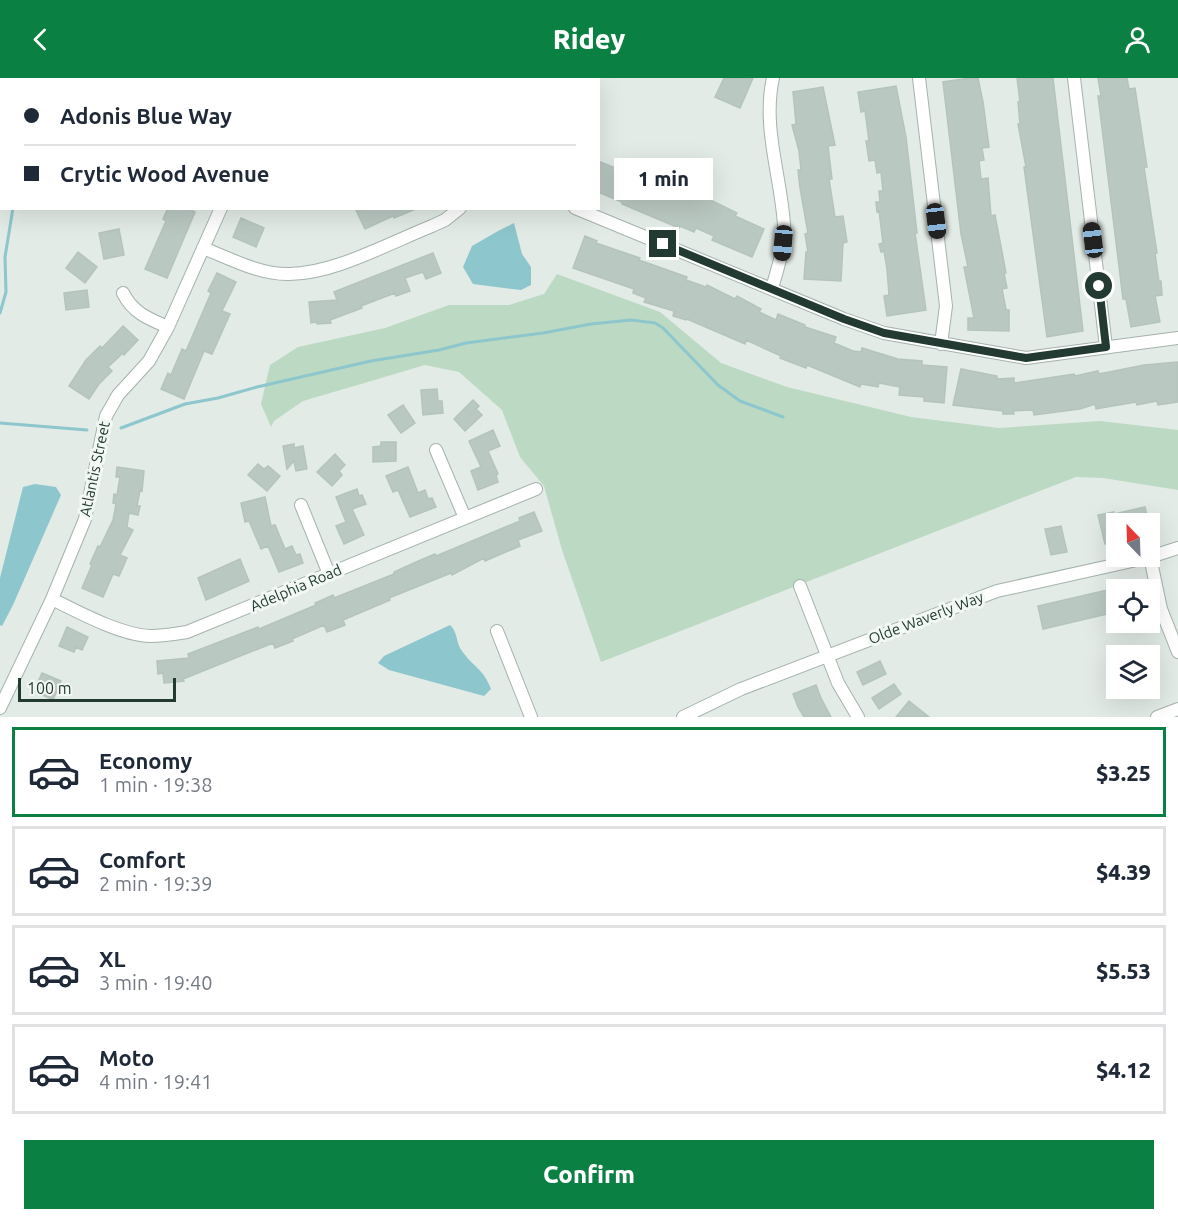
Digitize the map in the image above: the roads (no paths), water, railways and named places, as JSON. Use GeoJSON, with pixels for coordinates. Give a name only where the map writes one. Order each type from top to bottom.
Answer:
{"type":"FeatureCollection","features":[{"type":"Feature","properties":{"kind":"street"},"geometry":{"type":"LineString","coordinates":[[772,288],[781,259],[784,226],[770,128],[770,94],[773,78]]}},
{"type":"Feature","properties":{"kind":"street"},"geometry":{"type":"LineString","coordinates":[[919,78],[946,306],[941,344]]}},
{"type":"Feature","properties":{"kind":"street"},"geometry":{"type":"LineString","coordinates":[[1074,78],[1106,347]]}},
{"type":"Feature","properties":{"kind":"street","name":"Atlantis Street"},"geometry":{"type":"LineString","coordinates":[[0,708],[52,599],[85,519],[106,416],[118,395],[149,361],[168,327],[219,210]]}},
{"type":"Feature","properties":{"kind":"street"},"geometry":{"type":"LineString","coordinates":[[203,248],[259,270],[286,274],[316,271],[342,264],[432,226],[445,220],[458,210]]}},
{"type":"Feature","properties":{"kind":"street"},"geometry":{"type":"LineString","coordinates":[[580,210],[844,319],[884,333],[1026,358],[1178,338]]}},
{"type":"Feature","properties":{"kind":"street"},"geometry":{"type":"LineString","coordinates":[[123,293],[128,304],[137,313],[168,327]]}},
{"type":"Feature","properties":{"kind":"street"},"geometry":{"type":"LineString","coordinates":[[436,450],[465,518]]}},
{"type":"Feature","properties":{"kind":"street","name":"Adelphia Road"},"geometry":{"type":"LineString","coordinates":[[52,599],[128,633],[167,636],[188,632],[536,489]]}},
{"type":"Feature","properties":{"kind":"street"},"geometry":{"type":"LineString","coordinates":[[300,505],[329,574]]}},
{"type":"Feature","properties":{"kind":"street","name":"Olde Waverly Way"},"geometry":{"type":"LineString","coordinates":[[1160,554],[1178,548]]}},
{"type":"Feature","properties":{"kind":"street","name":"Olde Waverly Way"},"geometry":{"type":"LineString","coordinates":[[687,716],[741,689],[997,591],[1106,567]]}},
{"type":"Feature","properties":{"kind":"street"},"geometry":{"type":"LineString","coordinates":[[1152,567],[1161,609],[1178,652]]}},
{"type":"Feature","properties":{"kind":"street"},"geometry":{"type":"LineString","coordinates":[[800,586],[842,691],[858,717]]}},
{"type":"Feature","properties":{"kind":"street"},"geometry":{"type":"LineString","coordinates":[[497,631],[531,717]]}},
{"type":"Feature","properties":{"kind":"street"},"geometry":{"type":"LineString","coordinates":[[1157,717],[1178,709]]}},
{"type":"Feature","properties":{"kind":"water"},"geometry":{"type":"Polygon","coordinates":[[[514,223],[522,254],[531,267],[531,285],[521,290],[473,284],[463,267],[472,246],[514,223]]]}},
{"type":"Feature","properties":{"kind":"water"},"geometry":{"type":"Polygon","coordinates":[[[35,484],[56,487],[61,495],[2,626],[0,625],[0,578],[23,487],[35,484]]]}},
{"type":"Feature","properties":{"kind":"water"},"geometry":{"type":"Polygon","coordinates":[[[450,625],[460,648],[488,682],[491,689],[484,696],[389,670],[378,663],[384,656],[450,625]]]}},
{"type":"Feature","properties":{"kind":"waterway"},"geometry":{"type":"LineString","coordinates":[[0,313],[6,292],[5,257],[13,210]]}},
{"type":"Feature","properties":{"kind":"waterway"},"geometry":{"type":"LineString","coordinates":[[121,428],[185,404],[371,361],[439,350],[466,343],[631,320],[655,323],[663,328],[718,385],[740,401],[783,417]]}},
{"type":"Feature","properties":{"kind":"waterway"},"geometry":{"type":"LineString","coordinates":[[0,423],[87,430]]}}]}
